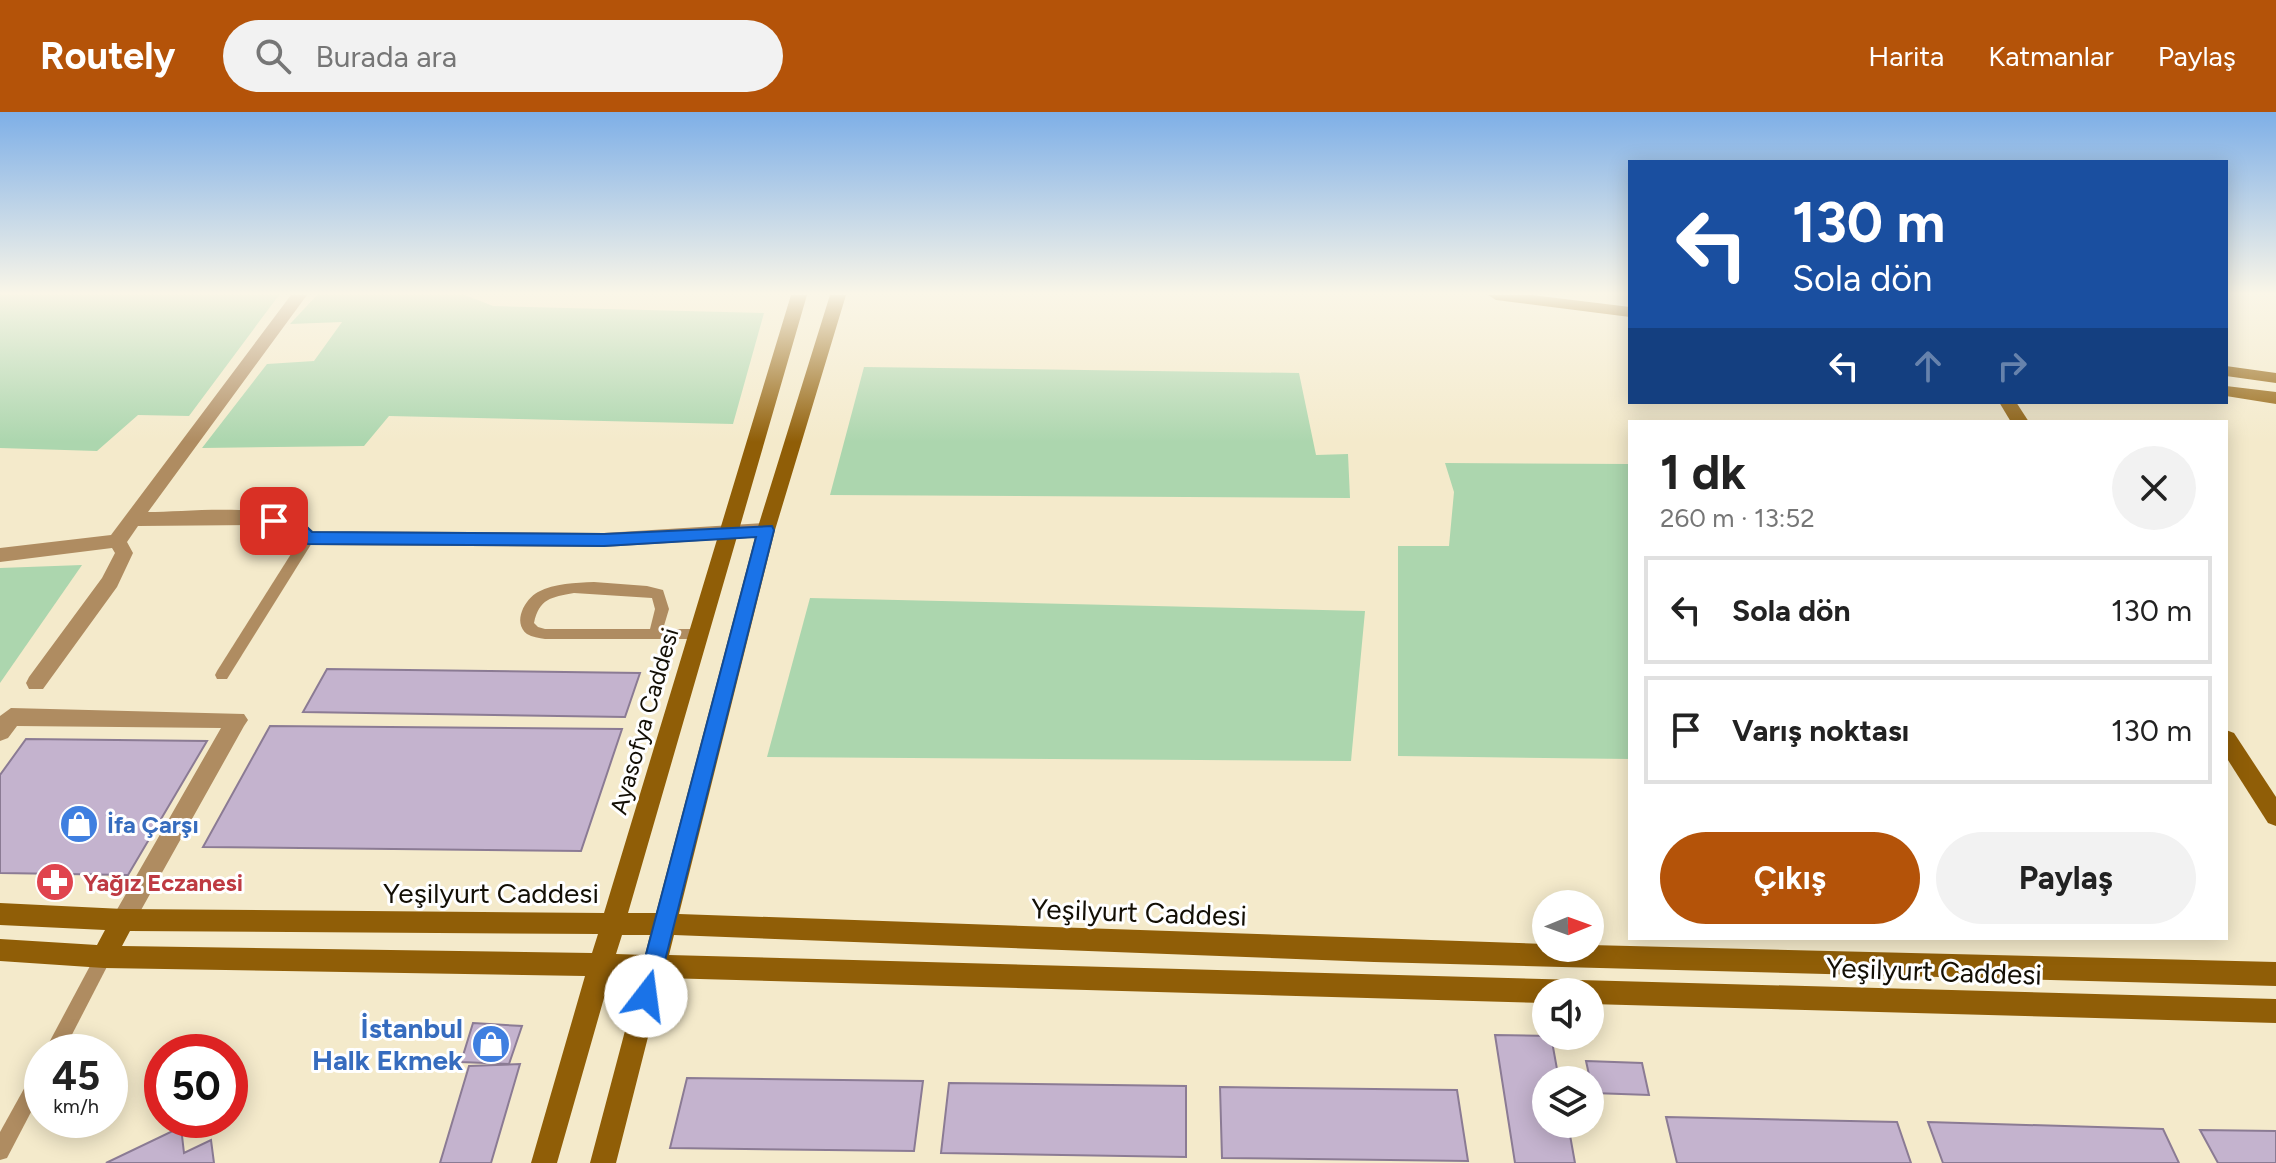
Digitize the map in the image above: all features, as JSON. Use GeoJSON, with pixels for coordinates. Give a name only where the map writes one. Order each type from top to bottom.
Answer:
{"type":"FeatureCollection","features":[{"type":"Feature","properties":{"kind":"main road","name":"Ayasofya Caddesi"},"geometry":{"type":"LineString","coordinates":[[544,1163],[696,634],[784,344]]}},
{"type":"Feature","properties":{"kind":"main road"},"geometry":{"type":"LineString","coordinates":[[603,1163],[766,530],[823,344]]}},
{"type":"Feature","properties":{"kind":"main road"},"geometry":{"type":"LineString","coordinates":[[2228,371],[2276,378]]}},
{"type":"Feature","properties":{"kind":"main road"},"geometry":{"type":"LineString","coordinates":[[2228,391],[2276,398]]}},
{"type":"Feature","properties":{"kind":"main road"},"geometry":{"type":"LineString","coordinates":[[2228,742],[2276,816]]}},
{"type":"Feature","properties":{"kind":"main road","name":"Yeşilyurt Caddesi"},"geometry":{"type":"LineString","coordinates":[[0,914],[123,920],[665,924],[1532,956]]}},
{"type":"Feature","properties":{"kind":"main road"},"geometry":{"type":"LineString","coordinates":[[104,957],[123,920]]}},
{"type":"Feature","properties":{"kind":"main road","name":"Yeşilyurt Caddesi"},"geometry":{"type":"LineString","coordinates":[[0,950],[104,957],[601,965],[1532,991]]}},
{"type":"Feature","properties":{"kind":"main road"},"geometry":{"type":"LineString","coordinates":[[1453,954],[1457,990]]}},
{"type":"Feature","properties":{"kind":"main road","name":"Yeşilyurt Caddesi"},"geometry":{"type":"LineString","coordinates":[[1604,958],[2276,974]]}},
{"type":"Feature","properties":{"kind":"main road","name":"Yeşilyurt Caddesi"},"geometry":{"type":"LineString","coordinates":[[1604,992],[2276,1011]]}},
{"type":"Feature","properties":{"kind":"street"},"geometry":{"type":"LineString","coordinates":[[0,555],[117,541],[263,344]]}},
{"type":"Feature","properties":{"kind":"street"},"geometry":{"type":"LineString","coordinates":[[135,519],[253,518],[295,525],[308,538],[604,540],[766,530]]}},
{"type":"Feature","properties":{"kind":"street"},"geometry":{"type":"LineString","coordinates":[[36,683],[110,582],[124,553],[117,541]]}},
{"type":"Feature","properties":{"kind":"street"},"geometry":{"type":"LineString","coordinates":[[0,732],[11,717],[237,720],[123,920]]}},
{"type":"Feature","properties":{"kind":"lane"},"geometry":{"type":"LineString","coordinates":[[222,675],[308,538]]}},
{"type":"Feature","properties":{"kind":"lane"},"geometry":{"type":"LineString","coordinates":[[655,634],[661,600],[658,594],[647,591],[556,589],[541,593],[526,613],[527,624],[533,631],[545,634],[655,634],[696,634]]}},
{"type":"Feature","properties":{"kind":"lane"},"geometry":{"type":"LineString","coordinates":[[63,1034],[104,957]]}},
{"type":"Feature","properties":{"kind":"lane"},"geometry":{"type":"LineString","coordinates":[[0,1151],[24,1106]]}},
{"type":"Feature","properties":{"kind":"green space"},"geometry":{"type":"Polygon","coordinates":[[[0,344],[243,344],[189,416],[138,415],[97,451],[0,448],[0,344]]]}},
{"type":"Feature","properties":{"kind":"green space"},"geometry":{"type":"Polygon","coordinates":[[[326,344],[755,344],[733,424],[389,416],[364,446],[202,448],[267,364],[314,361],[326,344]]]}},
{"type":"Feature","properties":{"kind":"green space"},"geometry":{"type":"Polygon","coordinates":[[[864,367],[1299,373],[1316,455],[1348,454],[1350,498],[830,495],[864,367]]]}},
{"type":"Feature","properties":{"kind":"green space"},"geometry":{"type":"Polygon","coordinates":[[[1445,463],[1628,464],[1628,759],[1398,756],[1398,546],[1449,546],[1454,492],[1445,463]]]}},
{"type":"Feature","properties":{"kind":"green space"},"geometry":{"type":"Polygon","coordinates":[[[82,565],[0,683],[0,568],[82,565]]]}},
{"type":"Feature","properties":{"kind":"green space"},"geometry":{"type":"Polygon","coordinates":[[[810,598],[1365,611],[1351,761],[767,757],[810,598]]]}},
{"type":"Feature","properties":{"kind":"building"},"geometry":{"type":"Polygon","coordinates":[[[327,669],[640,673],[625,717],[303,712],[327,669]]]}},
{"type":"Feature","properties":{"kind":"building"},"geometry":{"type":"Polygon","coordinates":[[[270,726],[622,729],[581,851],[203,847],[270,726]]]}},
{"type":"Feature","properties":{"kind":"building","name":"İfa Çarşı"},"geometry":{"type":"Polygon","coordinates":[[[26,739],[207,741],[128,875],[0,873],[0,775],[26,739]]]}},
{"type":"Feature","properties":{"kind":"building","name":"İstanbul Halk Ekmek"},"geometry":{"type":"Polygon","coordinates":[[[473,1023],[522,1026],[509,1064],[461,1062],[473,1023]]]}},
{"type":"Feature","properties":{"kind":"building"},"geometry":{"type":"Polygon","coordinates":[[[1495,1035],[1532,1036],[1532,1050],[1554,1050],[1556,1066],[1532,1066],[1532,1138],[1571,1138],[1575,1163],[1515,1163],[1495,1035]]]}},
{"type":"Feature","properties":{"kind":"building"},"geometry":{"type":"Polygon","coordinates":[[[1586,1061],[1642,1063],[1649,1095],[1604,1093],[1604,1066],[1587,1066],[1586,1061]]]}},
{"type":"Feature","properties":{"kind":"building"},"geometry":{"type":"Polygon","coordinates":[[[520,1064],[491,1163],[440,1163],[469,1066],[520,1064]]]}},
{"type":"Feature","properties":{"kind":"building"},"geometry":{"type":"Polygon","coordinates":[[[687,1078],[923,1081],[914,1151],[670,1148],[687,1078]]]}},
{"type":"Feature","properties":{"kind":"building"},"geometry":{"type":"Polygon","coordinates":[[[949,1083],[1186,1086],[1186,1157],[941,1153],[949,1083]]]}},
{"type":"Feature","properties":{"kind":"building"},"geometry":{"type":"Polygon","coordinates":[[[1220,1087],[1457,1090],[1468,1161],[1222,1158],[1220,1087]]]}},
{"type":"Feature","properties":{"kind":"building"},"geometry":{"type":"Polygon","coordinates":[[[1666,1117],[1897,1122],[1911,1163],[1677,1163],[1666,1117]]]}},
{"type":"Feature","properties":{"kind":"building"},"geometry":{"type":"Polygon","coordinates":[[[1928,1122],[2163,1129],[2179,1163],[1943,1163],[1928,1122]]]}},
{"type":"Feature","properties":{"kind":"building"},"geometry":{"type":"Polygon","coordinates":[[[2200,1130],[2276,1131],[2276,1163],[2218,1163],[2200,1130]]]}},
{"type":"Feature","properties":{"kind":"building"},"geometry":{"type":"Polygon","coordinates":[[[158,1138],[182,1138],[184,1153],[211,1140],[214,1163],[106,1163],[158,1138]]]}},
{"type":"Feature","properties":{"kind":"place","name":"İfa Çarşı"},"geometry":{"type":"Point","coordinates":[79,824]}},
{"type":"Feature","properties":{"kind":"place","name":"Yağız Eczanesi"},"geometry":{"type":"Point","coordinates":[55,882]}},
{"type":"Feature","properties":{"kind":"place","name":"İstanbul Halk Ekmek"},"geometry":{"type":"Point","coordinates":[491,1044]}},
{"type":"Feature","properties":{"kind":"route"},"geometry":{"type":"LineString","coordinates":[[274,521],[295,525],[308,538],[604,540],[766,530],[646,996]]}}]}
